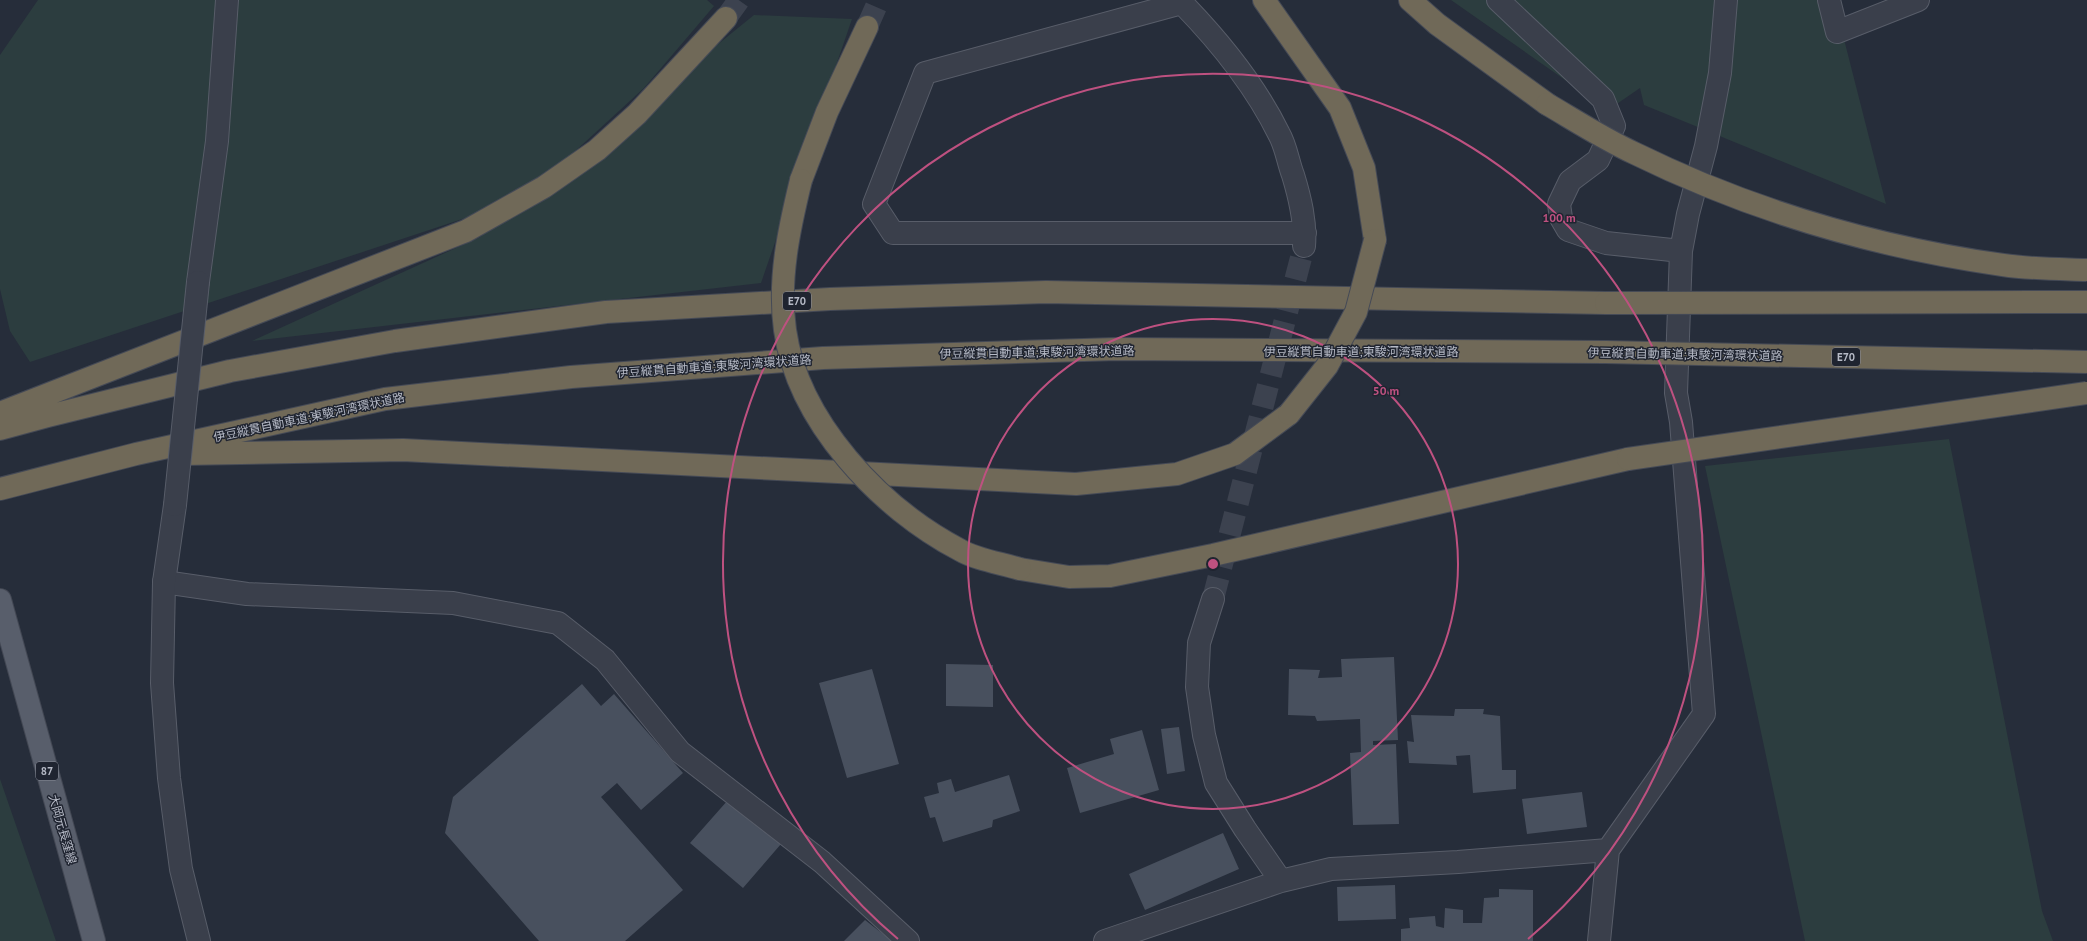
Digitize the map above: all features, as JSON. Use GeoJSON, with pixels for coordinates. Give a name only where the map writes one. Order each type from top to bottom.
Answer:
{"type":"FeatureCollection","features":[{"type":"Feature","properties":{"kind":"highway"},"geometry":{"type":"LineString","coordinates":[[136,454],[403,450],[1076,484],[1176,474],[1235,454],[1289,414],[1327,366],[1356,312],[1375,240],[1364,168],[1340,108],[1264,0]]}},
{"type":"Feature","properties":{"kind":"highway"},"geometry":{"type":"LineString","coordinates":[[1410,0],[1437,24],[1547,104],[1633,153],[1711,188],[1782,214],[1892,246],[2004,265],[2087,270]]}},
{"type":"Feature","properties":{"kind":"highway"},"geometry":{"type":"LineString","coordinates":[[0,413],[466,231],[544,187],[597,150],[638,114],[726,18]]}},
{"type":"Feature","properties":{"kind":"highway"},"geometry":{"type":"LineString","coordinates":[[867,27],[827,112],[801,180],[788,237],[783,287],[785,329],[791,356],[811,404],[834,441],[869,484],[916,523],[961,551],[1020,569],[1068,577],[1110,576],[1213,555],[1628,459],[2087,393]]}},
{"type":"Feature","properties":{"kind":"highway","name":"E70"},"geometry":{"type":"LineString","coordinates":[[0,429],[230,372],[395,341],[606,312],[830,299],[1046,292],[1606,303],[2087,302]]}},
{"type":"Feature","properties":{"kind":"highway","name":"伊豆縦貫自動車道;東駿河湾環状道路"},"geometry":{"type":"LineString","coordinates":[[0,489],[136,454],[385,399],[571,377],[823,358],[1117,350],[1605,352],[2087,362]]}},
{"type":"Feature","properties":{"kind":"main road","name":"大岡元長窪線"},"geometry":{"type":"LineString","coordinates":[[0,600],[94,941]]}},
{"type":"Feature","properties":{"kind":"street"},"geometry":{"type":"LineString","coordinates":[[199,941],[181,868],[169,778],[162,683],[164,582],[175,505],[198,282],[217,141],[227,0]]}},
{"type":"Feature","properties":{"kind":"street"},"geometry":{"type":"LineString","coordinates":[[1498,0],[1603,99],[1614,126],[1598,160],[1570,181],[1559,204],[1561,218],[1568,230],[1606,243],[1681,251]]}},
{"type":"Feature","properties":{"kind":"street"},"geometry":{"type":"LineString","coordinates":[[1599,941],[1608,850],[1704,714],[1681,422],[1676,393],[1681,251],[1688,214],[1706,146],[1720,73],[1726,0]]}},
{"type":"Feature","properties":{"kind":"street"},"geometry":{"type":"LineString","coordinates":[[1829,0],[1838,32],[1918,0]]}},
{"type":"Feature","properties":{"kind":"street"},"geometry":{"type":"LineString","coordinates":[[1182,3],[1216,38],[1253,89],[1280,135],[1299,194],[1304,239],[893,233],[874,204],[925,73],[1182,3]]}},
{"type":"Feature","properties":{"kind":"street"},"geometry":{"type":"LineString","coordinates":[[164,582],[247,594],[453,603],[558,623],[605,660],[680,752],[822,862],[908,941]]}},
{"type":"Feature","properties":{"kind":"street"},"geometry":{"type":"LineString","coordinates":[[1213,599],[1199,643],[1197,687],[1204,735],[1216,783],[1245,829],[1281,881]]}},
{"type":"Feature","properties":{"kind":"street"},"geometry":{"type":"LineString","coordinates":[[1105,941],[1281,881],[1331,868],[1458,862],[1608,850]]}},
{"type":"Feature","properties":{"kind":"shaded area"},"geometry":{"type":"Polygon","coordinates":[[[38,0],[707,0],[714,6],[644,88],[523,199],[30,362],[10,331],[0,289],[0,55],[38,0]]]}},
{"type":"Feature","properties":{"kind":"shaded area"},"geometry":{"type":"Polygon","coordinates":[[[1451,0],[1834,0],[1886,204],[1644,105],[1640,88],[1608,110],[1451,0]]]}},
{"type":"Feature","properties":{"kind":"shaded area"},"geometry":{"type":"Polygon","coordinates":[[[754,15],[852,19],[761,283],[252,341],[480,237],[754,15]]]}},
{"type":"Feature","properties":{"kind":"shaded area"},"geometry":{"type":"Polygon","coordinates":[[[1949,439],[2042,911],[2053,941],[1805,941],[1705,466],[1949,439]]]}},
{"type":"Feature","properties":{"kind":"shaded area"},"geometry":{"type":"Polygon","coordinates":[[[0,779],[56,941],[0,941],[0,779]]]}},
{"type":"Feature","properties":{"kind":"building"},"geometry":{"type":"Polygon","coordinates":[[[1394,657],[1398,740],[1373,741],[1373,745],[1396,744],[1399,824],[1353,825],[1350,753],[1361,752],[1360,719],[1317,721],[1315,716],[1288,715],[1289,669],[1320,670],[1318,678],[1342,677],[1341,659],[1394,657]]]}},
{"type":"Feature","properties":{"kind":"building"},"geometry":{"type":"Polygon","coordinates":[[[946,664],[993,665],[993,707],[946,706],[946,664]]]}},
{"type":"Feature","properties":{"kind":"building"},"geometry":{"type":"Polygon","coordinates":[[[872,669],[899,764],[847,778],[819,683],[872,669]]]}},
{"type":"Feature","properties":{"kind":"building"},"geometry":{"type":"Polygon","coordinates":[[[582,684],[601,706],[614,694],[683,773],[641,810],[617,783],[601,797],[683,890],[625,941],[539,941],[445,833],[453,797],[582,684]]]}},
{"type":"Feature","properties":{"kind":"building"},"geometry":{"type":"Polygon","coordinates":[[[1455,709],[1484,709],[1483,714],[1500,716],[1502,770],[1516,770],[1516,789],[1473,793],[1470,755],[1456,756],[1457,765],[1409,763],[1407,741],[1414,742],[1411,715],[1454,716],[1455,709]]]}},
{"type":"Feature","properties":{"kind":"building"},"geometry":{"type":"Polygon","coordinates":[[[1179,727],[1185,771],[1167,774],[1161,729],[1179,727]]]}},
{"type":"Feature","properties":{"kind":"building"},"geometry":{"type":"Polygon","coordinates":[[[1142,730],[1159,790],[1080,813],[1067,768],[1114,754],[1110,739],[1142,730]]]}},
{"type":"Feature","properties":{"kind":"building"},"geometry":{"type":"Polygon","coordinates":[[[1009,775],[1020,811],[993,820],[992,827],[943,842],[935,817],[930,818],[924,797],[939,793],[937,783],[951,779],[955,792],[1009,775]]]}},
{"type":"Feature","properties":{"kind":"building"},"geometry":{"type":"Polygon","coordinates":[[[1582,792],[1587,827],[1527,834],[1522,799],[1582,792]]]}},
{"type":"Feature","properties":{"kind":"building"},"geometry":{"type":"Polygon","coordinates":[[[728,800],[781,844],[743,888],[690,843],[728,800]]]}},
{"type":"Feature","properties":{"kind":"building"},"geometry":{"type":"Polygon","coordinates":[[[1223,833],[1239,869],[1145,910],[1129,874],[1223,833]]]}},
{"type":"Feature","properties":{"kind":"building"},"geometry":{"type":"Polygon","coordinates":[[[1395,885],[1396,919],[1338,921],[1337,887],[1395,885]]]}},
{"type":"Feature","properties":{"kind":"building"},"geometry":{"type":"Polygon","coordinates":[[[1499,889],[1533,890],[1533,941],[1401,941],[1401,929],[1410,928],[1409,918],[1435,916],[1436,926],[1444,928],[1445,908],[1463,910],[1463,923],[1482,923],[1484,898],[1499,897],[1499,889]]]}},
{"type":"Feature","properties":{"kind":"building"},"geometry":{"type":"Polygon","coordinates":[[[865,920],[892,941],[844,941],[865,920]]]}},
{"type":"Feature","properties":{"kind":"tunnel"},"geometry":{"type":"LineString","coordinates":[[726,18],[739,0]]}},
{"type":"Feature","properties":{"kind":"tunnel"},"geometry":{"type":"LineString","coordinates":[[867,27],[879,0]]}},
{"type":"Feature","properties":{"kind":"tunnel"},"geometry":{"type":"LineString","coordinates":[[1213,599],[1304,246]]}}]}
